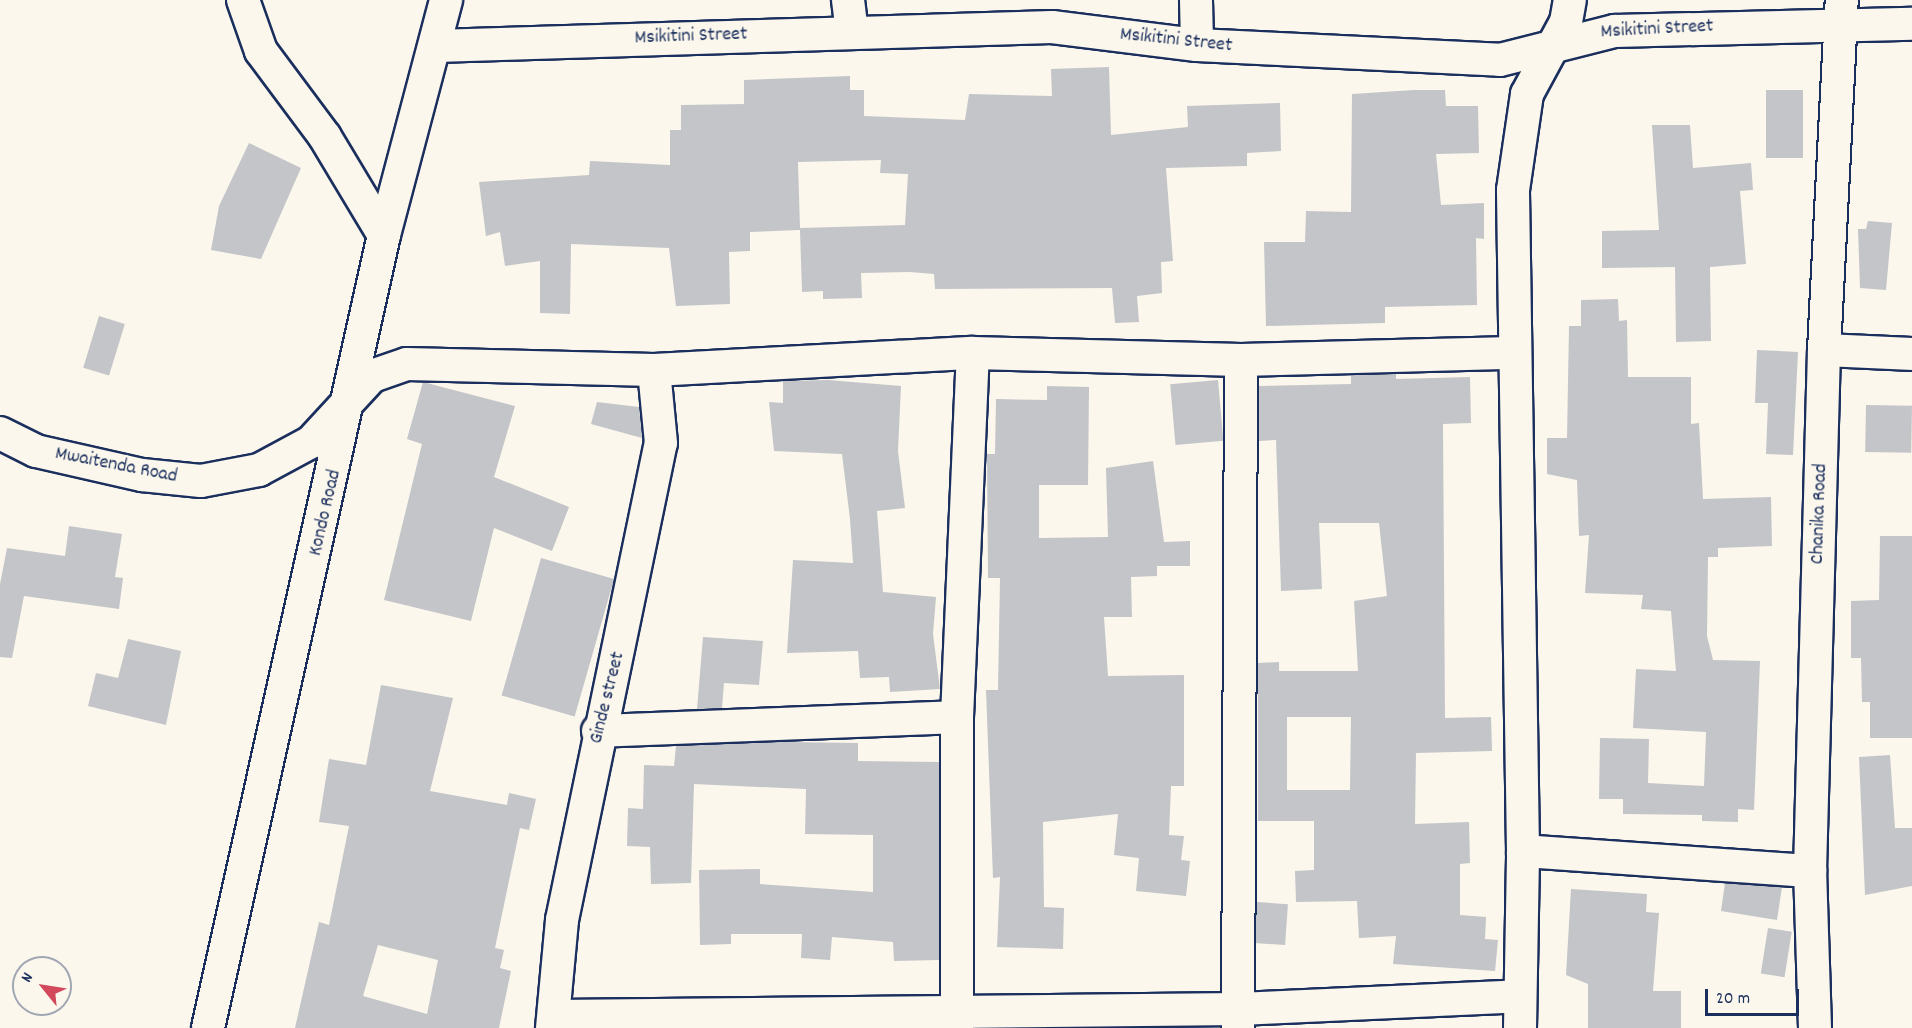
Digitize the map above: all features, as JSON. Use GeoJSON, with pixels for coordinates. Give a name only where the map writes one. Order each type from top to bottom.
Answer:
{"type":"FeatureCollection","features":[{"type":"Feature","properties":{"kind":"street"},"geometry":{"type":"LineString","coordinates":[[243,0],[261,51],[325,137],[384,235]]}},
{"type":"Feature","properties":{"kind":"street","name":"Kondo Road"},"geometry":{"type":"LineString","coordinates":[[208,1028],[352,398],[384,235],[436,46],[446,0]]}},
{"type":"Feature","properties":{"kind":"street"},"geometry":{"type":"LineString","coordinates":[[848,0],[852,31]]}},
{"type":"Feature","properties":{"kind":"street"},"geometry":{"type":"LineString","coordinates":[[1196,0],[1197,45]]}},
{"type":"Feature","properties":{"kind":"street"},"geometry":{"type":"LineString","coordinates":[[1520,1028],[1523,851],[1513,353],[1513,190],[1527,94],[1552,46],[1570,0]]}},
{"type":"Feature","properties":{"kind":"street","name":"Msikitini Street"},"geometry":{"type":"LineString","coordinates":[[436,46],[852,31],[1052,27],[1197,45],[1500,60],[1615,31],[1840,15],[1912,24]]}},
{"type":"Feature","properties":{"kind":"street","name":"Chanika Road"},"geometry":{"type":"LineString","coordinates":[[1815,1028],[1810,871],[1824,351],[1840,15]]}},
{"type":"Feature","properties":{"kind":"street"},"geometry":{"type":"LineString","coordinates":[[1824,351],[1912,354]]}},
{"type":"Feature","properties":{"kind":"street"},"geometry":{"type":"LineString","coordinates":[[957,1018],[957,717],[973,353]]}},
{"type":"Feature","properties":{"kind":"street","name":"Mwaitenda Road"},"geometry":{"type":"LineString","coordinates":[[0,434],[36,451],[142,475],[201,481],[259,470],[311,442],[372,376],[408,364],[654,370],[973,353],[1242,360],[1513,353]]}},
{"type":"Feature","properties":{"kind":"street"},"geometry":{"type":"LineString","coordinates":[[1238,1018],[1242,360]]}},
{"type":"Feature","properties":{"kind":"street","name":"Ginde street"},"geometry":{"type":"LineString","coordinates":[[554,1022],[562,920],[598,731],[624,633],[661,444],[654,370]]}},
{"type":"Feature","properties":{"kind":"street"},"geometry":{"type":"LineString","coordinates":[[598,731],[957,717]]}},
{"type":"Feature","properties":{"kind":"street"},"geometry":{"type":"LineString","coordinates":[[1523,851],[1810,871]]}},
{"type":"Feature","properties":{"kind":"street"},"geometry":{"type":"LineString","coordinates":[[554,1022],[1238,1018],[1520,996]]}},
{"type":"Feature","properties":{"kind":"building"},"geometry":{"type":"Polygon","coordinates":[[[1109,67],[1111,135],[1188,127],[1187,106],[1280,103],[1281,151],[1247,153],[1247,166],[1166,168],[1173,261],[1161,262],[1162,293],[1137,296],[1139,322],[1115,323],[1112,288],[935,289],[934,274],[910,272],[861,273],[862,298],[823,299],[823,291],[802,292],[800,230],[750,232],[750,251],[729,252],[730,304],[676,306],[669,248],[571,244],[570,314],[540,313],[540,261],[505,266],[500,232],[486,236],[479,182],[589,175],[590,161],[670,165],[670,130],[681,130],[681,105],[744,104],[744,80],[850,76],[850,90],[864,90],[864,116],[965,120],[969,94],[1052,96],[1051,69],[1109,67]],[[881,160],[798,162],[800,228],[905,225],[908,174],[880,173],[881,160]]]}},
{"type":"Feature","properties":{"kind":"building"},"geometry":{"type":"Polygon","coordinates":[[[1445,90],[1446,106],[1478,106],[1479,153],[1436,154],[1441,205],[1484,203],[1484,239],[1476,238],[1477,305],[1385,307],[1385,323],[1266,326],[1264,242],[1305,242],[1306,211],[1351,212],[1352,94],[1445,90]]]}},
{"type":"Feature","properties":{"kind":"building"},"geometry":{"type":"Polygon","coordinates":[[[1766,90],[1803,90],[1803,158],[1766,158],[1766,90]]]}},
{"type":"Feature","properties":{"kind":"building"},"geometry":{"type":"Polygon","coordinates":[[[1652,125],[1690,125],[1693,168],[1751,163],[1753,190],[1740,191],[1746,264],[1710,267],[1711,341],[1676,342],[1675,267],[1602,268],[1602,231],[1659,230],[1652,125]]]}},
{"type":"Feature","properties":{"kind":"building"},"geometry":{"type":"Polygon","coordinates":[[[249,143],[301,168],[261,259],[211,250],[219,206],[249,143]]]}},
{"type":"Feature","properties":{"kind":"building"},"geometry":{"type":"Polygon","coordinates":[[[1868,221],[1892,223],[1886,290],[1860,288],[1858,229],[1866,229],[1868,221]]]}},
{"type":"Feature","properties":{"kind":"building"},"geometry":{"type":"Polygon","coordinates":[[[1618,299],[1619,321],[1627,320],[1628,377],[1691,377],[1691,424],[1699,423],[1703,499],[1771,497],[1772,546],[1718,548],[1718,557],[1708,557],[1707,636],[1713,660],[1760,661],[1754,810],[1738,809],[1738,822],[1702,821],[1702,815],[1623,814],[1623,799],[1599,799],[1600,738],[1649,739],[1648,783],[1704,786],[1706,732],[1633,728],[1636,669],[1676,671],[1671,611],[1641,609],[1643,595],[1585,593],[1589,535],[1579,536],[1577,480],[1547,474],[1547,438],[1567,438],[1569,326],[1581,326],[1581,300],[1618,299]]]}},
{"type":"Feature","properties":{"kind":"building"},"geometry":{"type":"Polygon","coordinates":[[[99,316],[125,324],[109,376],[83,368],[99,316]]]}},
{"type":"Feature","properties":{"kind":"building"},"geometry":{"type":"Polygon","coordinates":[[[1757,350],[1798,352],[1793,455],[1766,454],[1768,403],[1755,403],[1757,350]]]}},
{"type":"Feature","properties":{"kind":"building"},"geometry":{"type":"Polygon","coordinates":[[[1396,374],[1396,379],[1470,377],[1471,423],[1443,424],[1445,718],[1491,717],[1492,751],[1416,753],[1415,824],[1469,822],[1470,863],[1460,864],[1460,915],[1486,917],[1485,939],[1498,940],[1495,971],[1393,964],[1396,936],[1359,938],[1357,901],[1296,902],[1295,871],[1314,870],[1314,821],[1258,821],[1258,663],[1279,662],[1279,671],[1358,671],[1354,601],[1387,596],[1379,523],[1319,523],[1322,589],[1281,591],[1276,440],[1259,441],[1259,386],[1351,384],[1351,375],[1396,374]],[[1287,717],[1287,790],[1350,790],[1351,717],[1287,717]]]}},
{"type":"Feature","properties":{"kind":"building"},"geometry":{"type":"Polygon","coordinates":[[[828,380],[901,386],[898,451],[905,508],[877,511],[883,592],[936,597],[933,634],[940,689],[890,692],[889,677],[860,678],[858,651],[787,653],[793,560],[853,563],[850,519],[842,454],[774,451],[769,402],[783,403],[783,381],[828,380]]]}},
{"type":"Feature","properties":{"kind":"building"},"geometry":{"type":"Polygon","coordinates":[[[1218,380],[1223,441],[1175,445],[1170,384],[1218,380]]]}},
{"type":"Feature","properties":{"kind":"building"},"geometry":{"type":"Polygon","coordinates":[[[423,382],[515,406],[494,477],[569,507],[552,551],[494,528],[471,621],[384,600],[422,444],[407,439],[423,382]]]}},
{"type":"Feature","properties":{"kind":"building"},"geometry":{"type":"Polygon","coordinates":[[[1047,386],[1089,387],[1088,485],[1039,485],[1039,538],[1108,537],[1106,468],[1153,461],[1164,542],[1190,541],[1190,566],[1157,566],[1157,576],[1131,577],[1132,617],[1104,617],[1108,676],[1184,675],[1184,786],[1171,786],[1169,835],[1184,836],[1181,860],[1190,861],[1186,896],[1136,891],[1139,858],[1114,855],[1118,814],[1043,822],[1044,907],[1064,908],[1063,949],[997,947],[1000,877],[993,878],[986,690],[998,690],[1000,578],[988,578],[987,454],[995,454],[996,399],[1047,400],[1047,386]]]}},
{"type":"Feature","properties":{"kind":"building"},"geometry":{"type":"Polygon","coordinates":[[[597,402],[639,407],[642,438],[591,424],[597,402]]]}},
{"type":"Feature","properties":{"kind":"building"},"geometry":{"type":"Polygon","coordinates":[[[1866,405],[1912,406],[1911,453],[1865,452],[1866,405]]]}},
{"type":"Feature","properties":{"kind":"building"},"geometry":{"type":"Polygon","coordinates":[[[69,526],[122,534],[115,577],[123,578],[119,609],[24,596],[12,658],[0,657],[0,584],[7,548],[65,556],[69,526]]]}},
{"type":"Feature","properties":{"kind":"building"},"geometry":{"type":"Polygon","coordinates":[[[1880,536],[1912,536],[1912,738],[1870,738],[1870,702],[1862,702],[1861,658],[1851,658],[1851,601],[1879,600],[1880,536]]]}},
{"type":"Feature","properties":{"kind":"building"},"geometry":{"type":"Polygon","coordinates":[[[541,558],[614,579],[575,716],[502,695],[541,558]]]}},
{"type":"Feature","properties":{"kind":"building"},"geometry":{"type":"Polygon","coordinates":[[[703,637],[763,641],[759,685],[724,683],[722,708],[697,709],[703,637]]]}},
{"type":"Feature","properties":{"kind":"building"},"geometry":{"type":"Polygon","coordinates":[[[128,639],[181,651],[166,725],[88,706],[96,673],[118,678],[128,639]]]}},
{"type":"Feature","properties":{"kind":"building"},"geometry":{"type":"Polygon","coordinates":[[[381,685],[453,698],[430,791],[507,805],[509,793],[536,799],[529,830],[520,828],[495,948],[504,950],[500,968],[511,971],[499,1028],[295,1028],[319,922],[329,925],[349,826],[319,822],[329,759],[366,765],[381,685]],[[378,945],[363,996],[427,1014],[438,960],[378,945]]]}},
{"type":"Feature","properties":{"kind":"building"},"geometry":{"type":"Polygon","coordinates":[[[782,742],[858,743],[858,761],[939,762],[939,960],[894,961],[893,942],[832,937],[830,960],[801,958],[802,934],[731,934],[731,944],[700,945],[699,870],[760,869],[760,884],[873,892],[873,835],[805,834],[806,789],[694,784],[691,883],[651,884],[650,847],[627,846],[628,808],[643,809],[644,765],[674,766],[676,746],[782,742]]]}},
{"type":"Feature","properties":{"kind":"building"},"geometry":{"type":"Polygon","coordinates":[[[1890,755],[1895,828],[1912,828],[1912,886],[1865,895],[1859,757],[1890,755]]]}},
{"type":"Feature","properties":{"kind":"building"},"geometry":{"type":"Polygon","coordinates":[[[1725,883],[1782,887],[1777,920],[1721,911],[1725,883]]]}},
{"type":"Feature","properties":{"kind":"building"},"geometry":{"type":"Polygon","coordinates":[[[1571,889],[1647,894],[1646,912],[1659,913],[1653,991],[1681,991],[1681,1028],[1588,1028],[1588,984],[1566,975],[1571,889]]]}},
{"type":"Feature","properties":{"kind":"building"},"geometry":{"type":"Polygon","coordinates":[[[1257,902],[1288,904],[1285,945],[1254,943],[1257,902]]]}},
{"type":"Feature","properties":{"kind":"building"},"geometry":{"type":"Polygon","coordinates":[[[1768,928],[1792,932],[1785,977],[1761,973],[1768,928]]]}}]}
